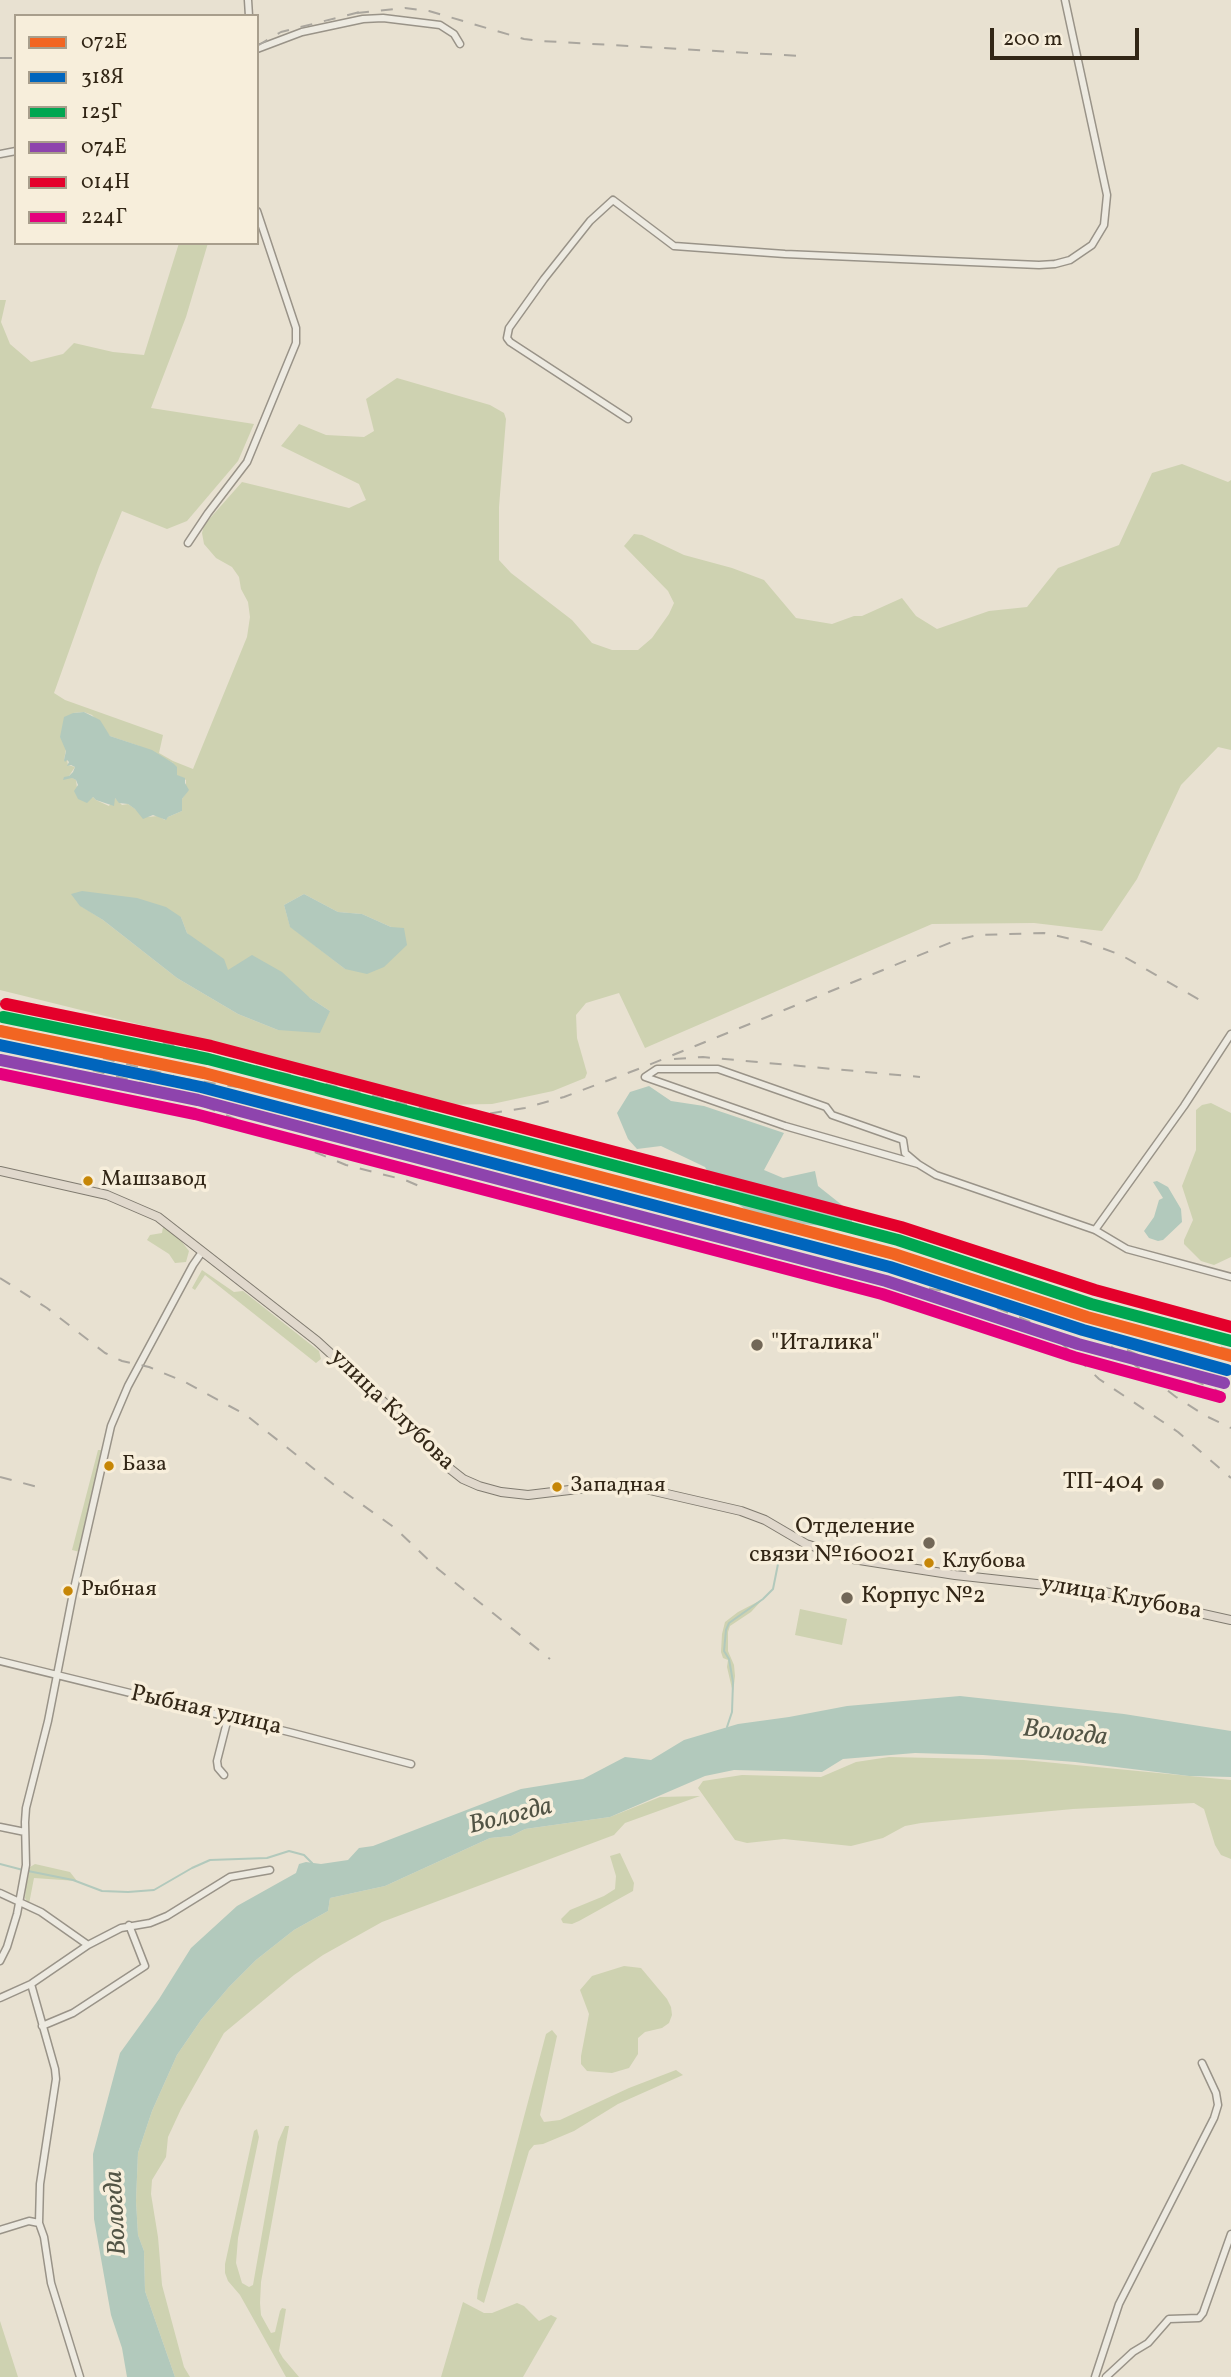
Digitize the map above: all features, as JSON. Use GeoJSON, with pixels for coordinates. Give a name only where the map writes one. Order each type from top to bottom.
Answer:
{"type":"FeatureCollection","features":[{"type":"Feature","properties":{"kind":"main road","name":"улица Клубова"},"geometry":{"type":"LineString","coordinates":[[0,1171],[94,1191],[128,1202],[164,1221],[330,1353],[456,1474],[479,1486],[528,1495],[603,1486],[641,1488],[741,1511],[765,1520],[811,1547],[853,1559],[955,1575],[1100,1591],[1231,1620]]}},
{"type":"Feature","properties":{"kind":"street"},"geometry":{"type":"LineString","coordinates":[[628,419],[516,347],[507,338],[509,328],[543,281],[590,221],[613,200],[674,246],[798,255],[1039,265],[1070,260],[1083,253],[1098,236],[1105,218],[1107,195],[1065,0]]}},
{"type":"Feature","properties":{"kind":"street"},"geometry":{"type":"LineString","coordinates":[[259,48],[302,32],[363,19],[383,18],[440,25],[454,34],[460,44]]}},
{"type":"Feature","properties":{"kind":"street"},"geometry":{"type":"LineString","coordinates":[[188,543],[247,462],[296,343],[296,328],[259,217]]}},
{"type":"Feature","properties":{"kind":"street"},"geometry":{"type":"LineString","coordinates":[[1095,1230],[1184,1106],[1231,1034]]}},
{"type":"Feature","properties":{"kind":"street"},"geometry":{"type":"LineString","coordinates":[[918,1164],[785,1126],[645,1077],[657,1069],[718,1069],[825,1107],[832,1115],[903,1140],[905,1153],[936,1175],[1095,1230],[1127,1249],[1231,1277]]}},
{"type":"Feature","properties":{"kind":"street"},"geometry":{"type":"LineString","coordinates":[[0,1960],[11,1936],[19,1902],[26,1866],[28,1799],[114,1415],[202,1252]]}},
{"type":"Feature","properties":{"kind":"street","name":"Рыбная улица"},"geometry":{"type":"LineString","coordinates":[[0,1661],[293,1732],[411,1764]]}},
{"type":"Feature","properties":{"kind":"street"},"geometry":{"type":"LineString","coordinates":[[224,1775],[218,1768],[217,1761],[228,1718]]}},
{"type":"Feature","properties":{"kind":"street"},"geometry":{"type":"LineString","coordinates":[[0,1827],[25,1832]]}},
{"type":"Feature","properties":{"kind":"street"},"geometry":{"type":"LineString","coordinates":[[0,1998],[31,1984],[88,1945],[129,1925],[149,1923],[167,1916],[239,1875],[270,1870]]}},
{"type":"Feature","properties":{"kind":"street"},"geometry":{"type":"LineString","coordinates":[[0,1893],[41,1912],[88,1945]]}},
{"type":"Feature","properties":{"kind":"street"},"geometry":{"type":"LineString","coordinates":[[42,2026],[73,2013],[145,1966],[129,1925]]}},
{"type":"Feature","properties":{"kind":"street"},"geometry":{"type":"LineString","coordinates":[[31,1984],[56,2079],[40,2184],[39,2223],[44,2237],[51,2283],[80,2377]]}},
{"type":"Feature","properties":{"kind":"street"},"geometry":{"type":"LineString","coordinates":[[1096,2377],[1119,2304],[1214,2118],[1218,2105],[1216,2093],[1202,2063]]}},
{"type":"Feature","properties":{"kind":"street"},"geometry":{"type":"LineString","coordinates":[[0,2230],[29,2221],[39,2223]]}},
{"type":"Feature","properties":{"kind":"street"},"geometry":{"type":"LineString","coordinates":[[1106,2377],[1133,2352],[1148,2343],[1169,2319],[1199,2318],[1231,2234]]}},
{"type":"Feature","properties":{"kind":"shaded area"},"geometry":{"type":"Polygon","coordinates":[[[178,245],[207,245],[186,317],[151,408],[254,424],[238,461],[187,521],[167,529],[122,511],[54,693],[65,700],[163,735],[159,753],[193,769],[247,637],[250,617],[239,577],[232,567],[216,558],[204,544],[204,525],[242,482],[349,508],[366,500],[359,484],[281,446],[299,424],[326,435],[364,437],[374,431],[366,399],[397,378],[490,405],[504,413],[506,419],[499,507],[499,560],[511,573],[572,620],[592,643],[612,650],[638,650],[652,638],[674,603],[668,591],[624,546],[634,534],[642,535],[684,555],[764,580],[796,618],[832,624],[862,616],[902,598],[916,616],[937,629],[989,611],[1027,607],[1058,568],[1119,545],[1152,473],[1182,464],[1228,482],[1231,480],[1231,750],[1218,747],[1181,785],[1137,879],[1102,931],[1034,923],[932,924],[645,1048],[619,993],[586,1003],[576,1015],[577,1038],[587,1073],[585,1078],[553,1091],[492,1104],[439,1105],[391,1095],[174,1033],[0,990],[0,300],[6,300],[1,322],[10,344],[31,362],[63,354],[74,343],[113,352],[144,355],[178,245]],[[84,712],[73,713],[64,760],[75,767],[69,776],[76,780],[77,788],[89,799],[93,797],[109,806],[114,797],[122,805],[128,804],[147,817],[158,816],[165,820],[182,811],[186,780],[176,775],[173,763],[139,746],[110,736],[92,715],[84,712]],[[304,894],[284,905],[290,926],[345,969],[391,927],[362,914],[338,912],[304,894]],[[81,906],[177,978],[238,1014],[278,1030],[330,1011],[310,998],[228,971],[187,933],[181,917],[81,906]]]}},
{"type":"Feature","properties":{"kind":"shaded area"},"geometry":{"type":"Polygon","coordinates":[[[1211,1103],[1231,1113],[1231,1257],[1214,1265],[1201,1261],[1184,1244],[1193,1220],[1182,1186],[1196,1150],[1196,1110],[1211,1103]]]}},
{"type":"Feature","properties":{"kind":"shaded area"},"geometry":{"type":"Polygon","coordinates":[[[163,1227],[179,1238],[189,1251],[186,1262],[175,1263],[169,1254],[147,1240],[150,1235],[162,1233],[163,1227]]]}},
{"type":"Feature","properties":{"kind":"shaded area"},"geometry":{"type":"Polygon","coordinates":[[[202,1270],[234,1292],[243,1291],[319,1351],[321,1359],[316,1363],[205,1275],[195,1290],[192,1288],[202,1270]]]}},
{"type":"Feature","properties":{"kind":"shaded area"},"geometry":{"type":"Polygon","coordinates":[[[98,1450],[101,1450],[100,1463],[80,1552],[72,1550],[98,1450]]]}},
{"type":"Feature","properties":{"kind":"shaded area"},"geometry":{"type":"Polygon","coordinates":[[[763,1599],[751,1612],[730,1626],[728,1632],[728,1651],[735,1676],[733,1693],[728,1660],[723,1658],[721,1652],[725,1622],[763,1599]]]}},
{"type":"Feature","properties":{"kind":"shaded area"},"geometry":{"type":"Polygon","coordinates":[[[800,1609],[847,1619],[842,1645],[795,1635],[800,1609]]]}},
{"type":"Feature","properties":{"kind":"shaded area"},"geometry":{"type":"Polygon","coordinates":[[[889,1757],[1024,1760],[1231,1780],[1231,1859],[1221,1855],[1215,1845],[1204,1809],[1194,1803],[1073,1809],[921,1823],[905,1826],[883,1838],[851,1846],[784,1839],[747,1843],[735,1840],[698,1788],[703,1781],[742,1775],[821,1777],[856,1762],[889,1757]]]}},
{"type":"Feature","properties":{"kind":"shaded area"},"geometry":{"type":"Polygon","coordinates":[[[700,1796],[625,1823],[614,1835],[382,1922],[323,1955],[294,1975],[224,2033],[181,2109],[168,2137],[166,2157],[152,2180],[151,2194],[162,2285],[184,2367],[190,2377],[175,2377],[145,2291],[144,2251],[138,2235],[136,2201],[138,2153],[152,2111],[177,2055],[201,2020],[229,1987],[256,1960],[294,1930],[328,1911],[330,1898],[385,1886],[490,1838],[511,1836],[525,1829],[610,1817],[660,1797],[700,1796]]]}},
{"type":"Feature","properties":{"kind":"shaded area"},"geometry":{"type":"Polygon","coordinates":[[[620,1853],[634,1883],[633,1891],[579,1921],[572,1924],[563,1923],[561,1919],[570,1910],[615,1889],[616,1876],[610,1856],[620,1853]]]}},
{"type":"Feature","properties":{"kind":"shaded area"},"geometry":{"type":"Polygon","coordinates":[[[35,1864],[70,1872],[77,1881],[34,1878],[29,1904],[25,1898],[26,1887],[30,1867],[35,1864]]]}},
{"type":"Feature","properties":{"kind":"shaded area"},"geometry":{"type":"Polygon","coordinates":[[[624,1966],[641,1968],[667,1999],[672,2015],[669,2023],[662,2028],[645,2032],[638,2038],[638,2054],[629,2068],[612,2073],[587,2071],[581,2064],[581,2056],[589,2014],[580,1990],[592,1976],[624,1966]]]}},
{"type":"Feature","properties":{"kind":"shaded area"},"geometry":{"type":"Polygon","coordinates":[[[552,2030],[557,2036],[540,2115],[544,2122],[560,2120],[676,2070],[683,2075],[618,2104],[574,2131],[534,2145],[529,2151],[484,2303],[477,2299],[478,2290],[546,2034],[552,2030]]]}},
{"type":"Feature","properties":{"kind":"shaded area"},"geometry":{"type":"Polygon","coordinates":[[[285,2126],[289,2126],[261,2282],[260,2303],[261,2315],[271,2333],[275,2332],[280,2311],[282,2308],[286,2309],[279,2351],[299,2377],[286,2377],[225,2273],[254,2131],[257,2129],[259,2137],[238,2238],[236,2263],[242,2283],[249,2287],[253,2285],[278,2142],[285,2126]]]}},
{"type":"Feature","properties":{"kind":"shaded area"},"geometry":{"type":"Polygon","coordinates":[[[463,2302],[484,2313],[492,2313],[517,2303],[524,2306],[539,2321],[551,2315],[557,2318],[523,2377],[441,2377],[463,2302]]]}},
{"type":"Feature","properties":{"kind":"shaded area"},"geometry":{"type":"Polygon","coordinates":[[[0,2321],[18,2377],[0,2377],[0,2321]]]}},
{"type":"Feature","properties":{"kind":"water"},"geometry":{"type":"Polygon","coordinates":[[[84,712],[100,720],[110,736],[152,750],[177,767],[177,775],[185,778],[189,790],[182,799],[182,811],[166,820],[153,815],[143,819],[135,809],[128,804],[119,803],[115,798],[114,806],[93,797],[87,803],[78,799],[74,791],[78,785],[76,780],[63,780],[75,767],[67,766],[69,762],[64,760],[66,751],[60,737],[64,717],[84,712]]]}},
{"type":"Feature","properties":{"kind":"water"},"geometry":{"type":"Polygon","coordinates":[[[82,891],[137,898],[166,907],[181,917],[187,933],[224,959],[228,970],[252,955],[282,972],[310,998],[330,1011],[320,1033],[278,1030],[238,1014],[177,978],[103,920],[80,906],[71,894],[82,891]]]}},
{"type":"Feature","properties":{"kind":"water"},"geometry":{"type":"Polygon","coordinates":[[[304,894],[338,912],[362,914],[391,927],[404,928],[407,945],[384,967],[367,974],[345,969],[290,927],[284,905],[304,894]]]}},
{"type":"Feature","properties":{"kind":"water"},"geometry":{"type":"Polygon","coordinates":[[[649,1086],[671,1101],[704,1106],[784,1133],[764,1170],[783,1178],[815,1171],[818,1186],[852,1213],[852,1229],[803,1224],[746,1210],[717,1188],[705,1167],[661,1146],[637,1149],[628,1139],[617,1113],[630,1092],[649,1086]]]}},
{"type":"Feature","properties":{"kind":"water"},"geometry":{"type":"Polygon","coordinates":[[[1157,1181],[1168,1187],[1181,1209],[1182,1222],[1163,1240],[1158,1241],[1149,1238],[1144,1231],[1154,1217],[1159,1200],[1163,1198],[1153,1182],[1157,1181]]]}},
{"type":"Feature","properties":{"kind":"water","name":"Вологда"},"geometry":{"type":"Polygon","coordinates":[[[960,1696],[1124,1714],[1231,1731],[1231,1777],[1189,1776],[1075,1762],[983,1755],[915,1753],[843,1759],[822,1772],[734,1770],[705,1776],[610,1817],[525,1829],[511,1836],[490,1838],[385,1886],[330,1898],[328,1911],[294,1930],[256,1960],[201,2020],[177,2055],[152,2111],[138,2153],[138,2235],[144,2251],[145,2291],[175,2377],[127,2377],[122,2348],[111,2315],[94,2219],[93,2154],[120,2053],[191,1948],[237,1906],[296,1873],[299,1864],[348,1860],[359,1848],[373,1846],[521,1789],[583,1779],[625,1757],[651,1760],[684,1740],[738,1724],[847,1706],[960,1696]]]}},
{"type":"Feature","properties":{"kind":"waterway"},"geometry":{"type":"LineString","coordinates":[[727,1727],[732,1712],[733,1682],[729,1659],[724,1651],[726,1630],[729,1623],[773,1589],[779,1559],[783,1554]]}},
{"type":"Feature","properties":{"kind":"waterway"},"geometry":{"type":"LineString","coordinates":[[28,1871],[73,1880],[102,1891],[128,1892],[154,1890],[210,1860],[267,1858],[289,1851],[304,1855],[312,1863]]}},
{"type":"Feature","properties":{"kind":"waterway"},"geometry":{"type":"LineString","coordinates":[[0,1864],[23,1870]]}},
{"type":"Feature","properties":{"kind":"railway"},"geometry":{"type":"LineString","coordinates":[[357,13],[405,8],[429,11],[524,39],[542,41],[801,56]]}},
{"type":"Feature","properties":{"kind":"railway"},"geometry":{"type":"LineString","coordinates":[[259,45],[281,32],[364,11]]}},
{"type":"Feature","properties":{"kind":"railway"},"geometry":{"type":"LineString","coordinates":[[0,58],[14,58]]}},
{"type":"Feature","properties":{"kind":"railway"},"geometry":{"type":"LineString","coordinates":[[0,1001],[420,1108],[480,1115],[525,1108],[564,1097],[957,940],[978,935],[1044,933],[1085,942],[1121,955],[1205,1003]]}},
{"type":"Feature","properties":{"kind":"railway"},"geometry":{"type":"LineString","coordinates":[[0,1026],[70,1043]]}},
{"type":"Feature","properties":{"kind":"railway"},"geometry":{"type":"LineString","coordinates":[[0,1046],[921,1287],[1025,1306]]}},
{"type":"Feature","properties":{"kind":"railway"},"geometry":{"type":"LineString","coordinates":[[674,1059],[703,1057],[920,1077]]}},
{"type":"Feature","properties":{"kind":"railway"},"geometry":{"type":"LineString","coordinates":[[103,1058],[174,1076]]}},
{"type":"Feature","properties":{"kind":"railway"},"geometry":{"type":"LineString","coordinates":[[180,1078],[294,1096]]}},
{"type":"Feature","properties":{"kind":"railway"},"geometry":{"type":"LineString","coordinates":[[204,1106],[346,1165],[419,1186]]}},
{"type":"Feature","properties":{"kind":"railway"},"geometry":{"type":"LineString","coordinates":[[0,1278],[47,1308],[105,1353],[185,1382],[246,1415],[333,1484],[395,1528],[438,1569],[550,1659]]}},
{"type":"Feature","properties":{"kind":"railway"},"geometry":{"type":"LineString","coordinates":[[1013,1289],[1096,1316],[1231,1350]]}},
{"type":"Feature","properties":{"kind":"railway"},"geometry":{"type":"LineString","coordinates":[[997,1308],[1033,1323],[1054,1336],[1099,1379],[1178,1432],[1231,1478]]}},
{"type":"Feature","properties":{"kind":"railway"},"geometry":{"type":"LineString","coordinates":[[1023,1311],[1065,1322],[1099,1337],[1176,1397],[1231,1428]]}},
{"type":"Feature","properties":{"kind":"railway"},"geometry":{"type":"LineString","coordinates":[[1127,1350],[1231,1397]]}},
{"type":"Feature","properties":{"kind":"railway"},"geometry":{"type":"LineString","coordinates":[[0,1477],[38,1487]]}},
{"type":"Feature","properties":{"kind":"transit line","name":"014Н"},"geometry":{"type":"LineString","coordinates":[[6,1004],[211,1046],[901,1227],[1095,1290],[1231,1327]]}},
{"type":"Feature","properties":{"kind":"transit line","name":"125Г"},"geometry":{"type":"LineString","coordinates":[[3,1017],[208,1059],[898,1240],[1091,1304],[1231,1341]]}},
{"type":"Feature","properties":{"kind":"transit line","name":"072Е"},"geometry":{"type":"LineString","coordinates":[[0,1031],[204,1073],[894,1254],[1087,1317],[1231,1356]]}},
{"type":"Feature","properties":{"kind":"transit line","name":"318Я"},"geometry":{"type":"LineString","coordinates":[[0,1045],[201,1087],[890,1267],[1083,1330],[1227,1370]]}},
{"type":"Feature","properties":{"kind":"transit line","name":"074Е"},"geometry":{"type":"LineString","coordinates":[[0,1060],[198,1100],[886,1281],[1078,1344],[1224,1383]]}},
{"type":"Feature","properties":{"kind":"transit line","name":"224Г"},"geometry":{"type":"LineString","coordinates":[[0,1074],[195,1114],[882,1294],[1074,1357],[1220,1397]]}},
{"type":"Feature","properties":{"kind":"place","name":"Машзавод"},"geometry":{"type":"Point","coordinates":[88,1181]}},
{"type":"Feature","properties":{"kind":"place","name":"\"Италика\""},"geometry":{"type":"Point","coordinates":[757,1345]}},
{"type":"Feature","properties":{"kind":"place","name":"База"},"geometry":{"type":"Point","coordinates":[109,1466]}},
{"type":"Feature","properties":{"kind":"place","name":"ТП-404"},"geometry":{"type":"Point","coordinates":[1158,1484]}},
{"type":"Feature","properties":{"kind":"place","name":"Западная"},"geometry":{"type":"Point","coordinates":[557,1487]}},
{"type":"Feature","properties":{"kind":"place","name":"Отделение связи №160021"},"geometry":{"type":"Point","coordinates":[929,1543]}},
{"type":"Feature","properties":{"kind":"place","name":"Клубова"},"geometry":{"type":"Point","coordinates":[929,1563]}},
{"type":"Feature","properties":{"kind":"place","name":"Рыбная"},"geometry":{"type":"Point","coordinates":[68,1591]}},
{"type":"Feature","properties":{"kind":"place","name":"Корпус №2"},"geometry":{"type":"Point","coordinates":[847,1598]}}]}
